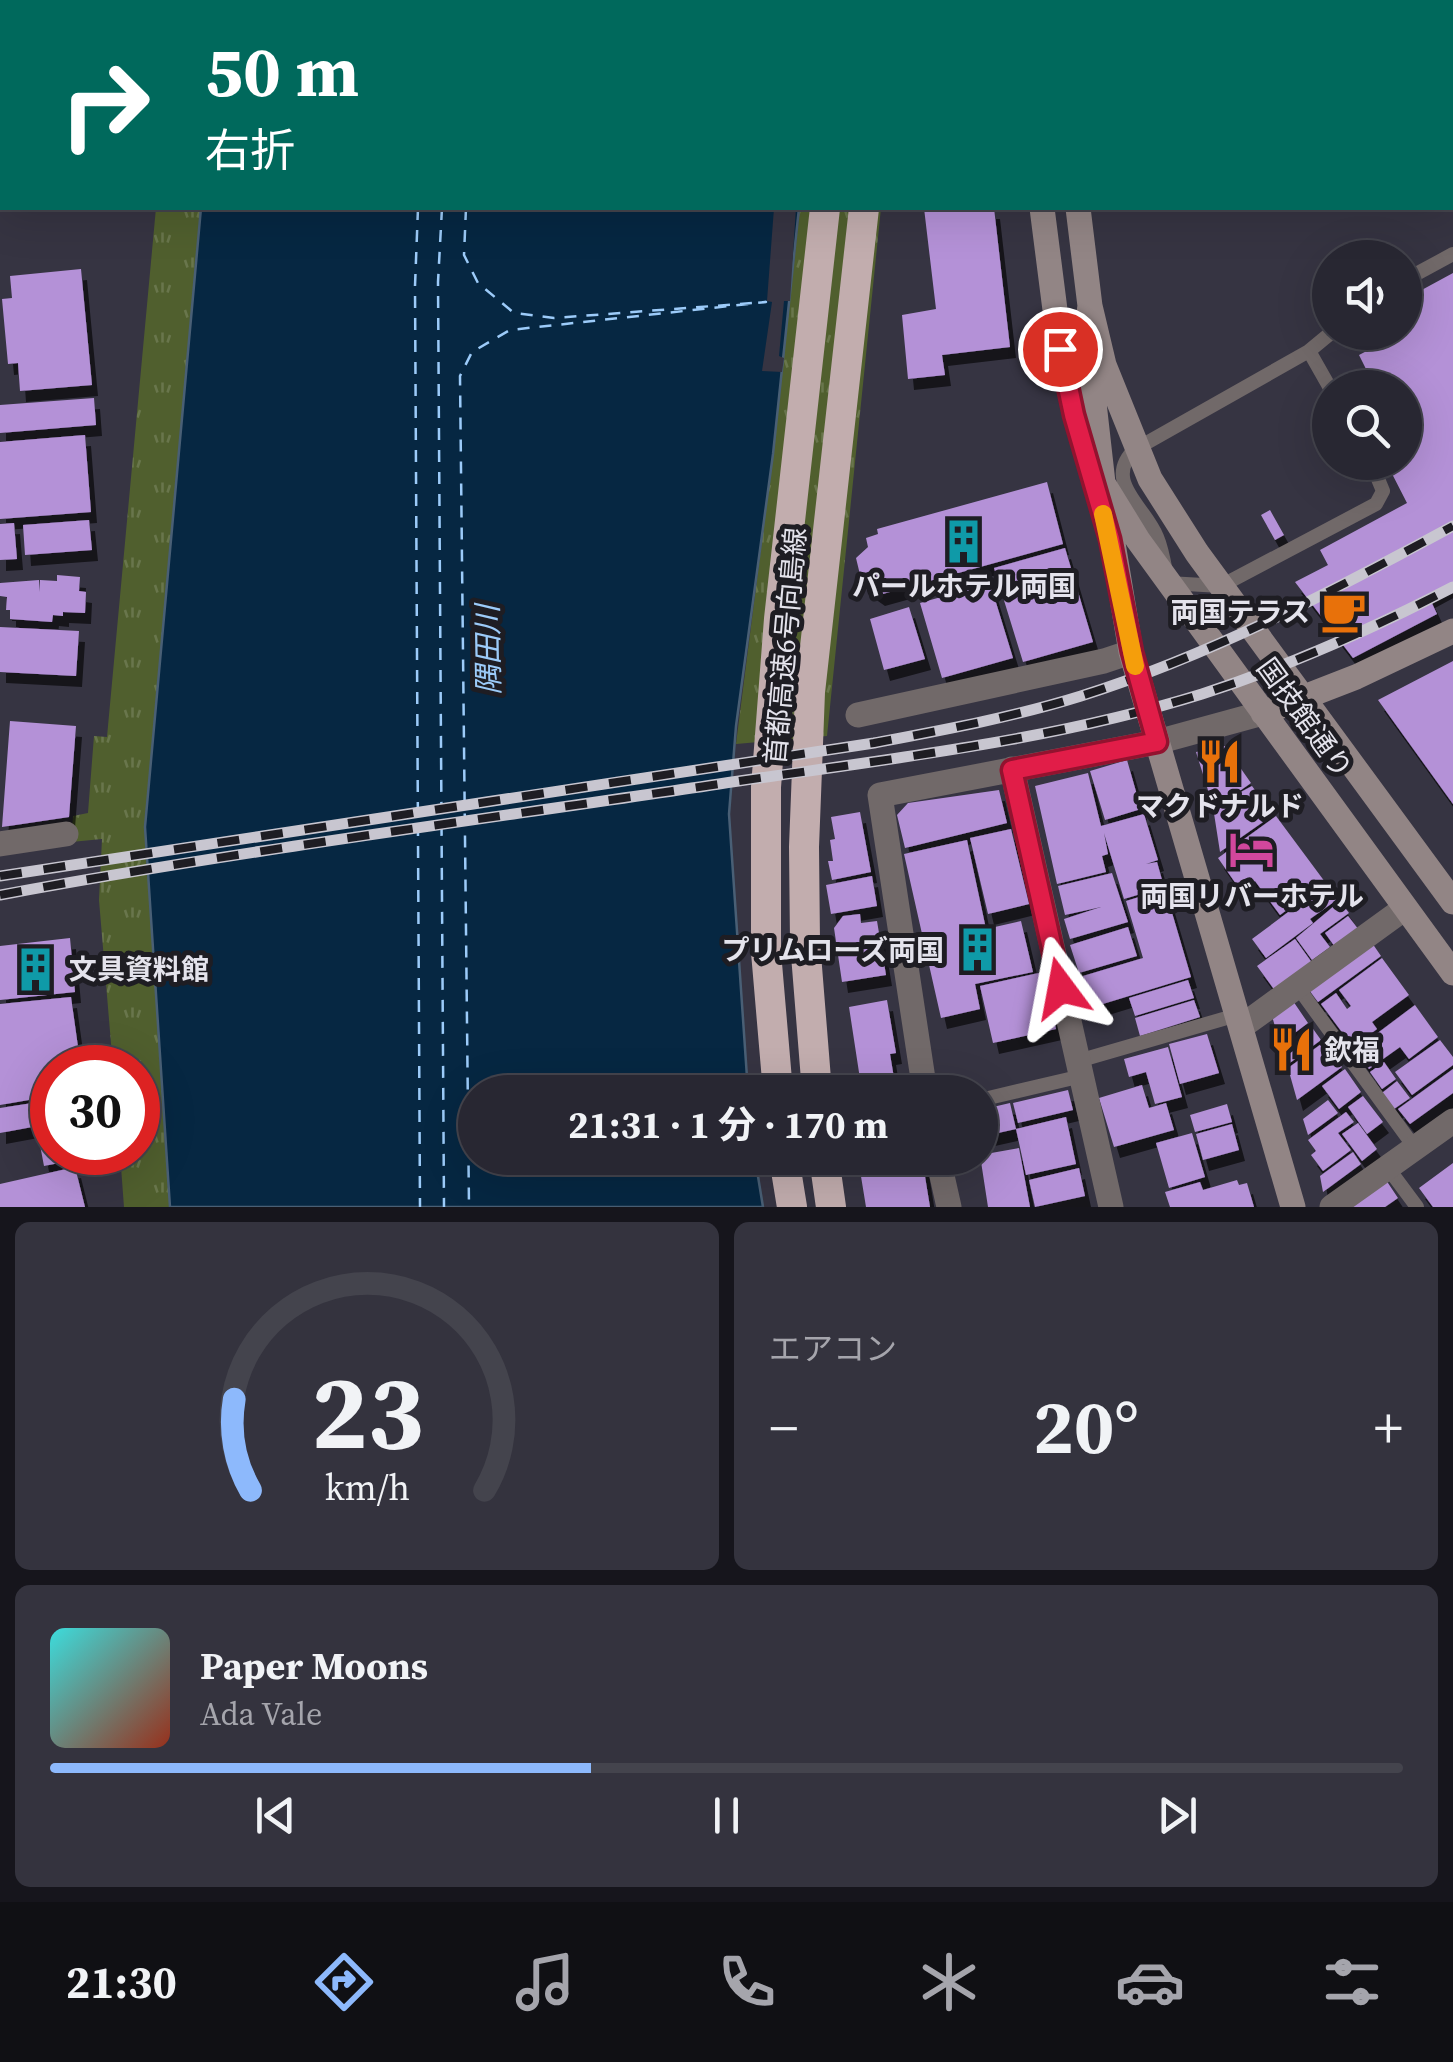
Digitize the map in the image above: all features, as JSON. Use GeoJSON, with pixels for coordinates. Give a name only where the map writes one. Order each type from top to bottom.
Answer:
{"type":"FeatureCollection","features":[{"type":"Feature","properties":{"kind":"highway","name":"首都高速6号向島線"},"geometry":{"type":"LineString","coordinates":[[777,1075],[766,952],[766,787],[780,619],[825,210]]}},
{"type":"Feature","properties":{"kind":"highway","name":"首都高速6号向島線"},"geometry":{"type":"LineString","coordinates":[[816,1075],[805,942],[810,692],[864,210]]}},
{"type":"Feature","properties":{"kind":"highway"},"geometry":{"type":"LineString","coordinates":[[787,1175],[792,1207]]}},
{"type":"Feature","properties":{"kind":"highway"},"geometry":{"type":"LineString","coordinates":[[826,1175],[831,1207]]}},
{"type":"Feature","properties":{"kind":"street","name":"国技館通り"},"geometry":{"type":"LineString","coordinates":[[1042,210],[1060,349],[1083,445],[1103,483],[1168,583],[1453,973]]}},
{"type":"Feature","properties":{"kind":"street","name":"国技館通り"},"geometry":{"type":"LineString","coordinates":[[1078,210],[1090,306],[1104,365],[1136,448],[1167,510],[1453,902]]}},
{"type":"Feature","properties":{"kind":"street"},"geometry":{"type":"LineString","coordinates":[[1090,306],[1086,332],[1103,483],[1132,652],[1294,1207]]}},
{"type":"Feature","properties":{"kind":"street"},"geometry":{"type":"LineString","coordinates":[[1083,445],[1110,539]]}},
{"type":"Feature","properties":{"kind":"street"},"geometry":{"type":"LineString","coordinates":[[921,1075],[880,796],[1157,742],[1263,713],[1453,631]]}},
{"type":"Feature","properties":{"kind":"street"},"geometry":{"type":"LineString","coordinates":[[858,715],[1132,652]]}},
{"type":"Feature","properties":{"kind":"street"},"geometry":{"type":"LineString","coordinates":[[1012,770],[1111,1207]]}},
{"type":"Feature","properties":{"kind":"street"},"geometry":{"type":"LineString","coordinates":[[0,844],[66,834]]}},
{"type":"Feature","properties":{"kind":"street"},"geometry":{"type":"LineString","coordinates":[[1239,1021],[1297,986],[1405,908]]}},
{"type":"Feature","properties":{"kind":"street"},"geometry":{"type":"LineString","coordinates":[[1332,1207],[1453,1120]]}},
{"type":"Feature","properties":{"kind":"street"},"geometry":{"type":"LineString","coordinates":[[942,1175],[949,1207]]}},
{"type":"Feature","properties":{"kind":"lane"},"geometry":{"type":"LineString","coordinates":[[1422,271],[1453,254]]}},
{"type":"Feature","properties":{"kind":"lane"},"geometry":{"type":"LineString","coordinates":[[1103,483],[1114,466],[1136,448],[1312,349]]}},
{"type":"Feature","properties":{"kind":"lane"},"geometry":{"type":"LineString","coordinates":[[1309,351],[1320,370]]}},
{"type":"Feature","properties":{"kind":"lane"},"geometry":{"type":"LineString","coordinates":[[1136,448],[1126,458],[1122,472],[1127,490],[1157,535],[1168,583],[1221,586],[1376,504],[1383,491],[1378,480]]}},
{"type":"Feature","properties":{"kind":"lane"},"geometry":{"type":"LineString","coordinates":[[1297,986],[1414,1148]]}},
{"type":"Feature","properties":{"kind":"lane"},"geometry":{"type":"LineString","coordinates":[[998,1094],[1239,1021]]}},
{"type":"Feature","properties":{"kind":"lane"},"geometry":{"type":"LineString","coordinates":[[1388,1168],[1417,1207]]}},
{"type":"Feature","properties":{"kind":"green space"},"geometry":{"type":"Polygon","coordinates":[[[156,210],[201,210],[145,827],[159,1045],[111,1045],[99,900],[102,839],[71,842],[73,816],[88,813],[94,736],[107,737],[156,210]]]}},
{"type":"Feature","properties":{"kind":"green space"},"geometry":{"type":"Polygon","coordinates":[[[800,210],[881,210],[827,736],[736,744],[800,210]]]}},
{"type":"Feature","properties":{"kind":"green space"},"geometry":{"type":"Polygon","coordinates":[[[160,1055],[170,1207],[124,1207],[122,1175],[160,1175],[160,1055]]]}},
{"type":"Feature","properties":{"kind":"water","name":"隅田川"},"geometry":{"type":"Polygon","coordinates":[[[201,210],[799,210],[773,454],[736,726],[729,814],[747,1075],[458,1075],[458,1175],[758,1175],[763,1207],[170,1207],[145,827],[201,210]]]}},
{"type":"Feature","properties":{"kind":"pier"},"geometry":{"type":"Polygon","coordinates":[[[774,210],[796,210],[790,301],[784,301],[779,356],[784,358],[782,372],[762,371],[772,302],[767,301],[774,210]]]}},
{"type":"Feature","properties":{"kind":"building"},"geometry":{"type":"Polygon","coordinates":[[[924,210],[994,210],[1010,347],[942,355],[945,375],[908,379],[902,315],[936,309],[924,210]]]}},
{"type":"Feature","properties":{"kind":"building"},"geometry":{"type":"Polygon","coordinates":[[[81,269],[92,385],[20,391],[18,363],[8,364],[2,299],[12,298],[10,276],[81,269]]]}},
{"type":"Feature","properties":{"kind":"building"},"geometry":{"type":"Polygon","coordinates":[[[1453,273],[1453,584],[1429,597],[1437,614],[1353,658],[1295,582],[1328,565],[1320,550],[1407,503],[1395,480],[1422,480],[1422,370],[1366,370],[1359,355],[1369,350],[1422,350],[1422,290],[1453,273]]]}},
{"type":"Feature","properties":{"kind":"building"},"geometry":{"type":"Polygon","coordinates":[[[94,398],[96,425],[0,433],[0,405],[94,398]]]}},
{"type":"Feature","properties":{"kind":"building"},"geometry":{"type":"Polygon","coordinates":[[[85,435],[91,512],[0,519],[0,442],[85,435]]]}},
{"type":"Feature","properties":{"kind":"building","name":"パールホテル両国"},"geometry":{"type":"Polygon","coordinates":[[[1047,482],[1063,544],[879,595],[862,583],[856,558],[868,547],[866,538],[878,534],[877,529],[1047,482]]]}},
{"type":"Feature","properties":{"kind":"building"},"geometry":{"type":"Polygon","coordinates":[[[1270,510],[1284,535],[1275,540],[1261,515],[1270,510]]]}},
{"type":"Feature","properties":{"kind":"building"},"geometry":{"type":"Polygon","coordinates":[[[89,520],[92,550],[25,555],[23,525],[89,520]]]}},
{"type":"Feature","properties":{"kind":"building"},"geometry":{"type":"Polygon","coordinates":[[[14,523],[17,559],[0,560],[0,524],[14,523]]]}},
{"type":"Feature","properties":{"kind":"building"},"geometry":{"type":"Polygon","coordinates":[[[1065,548],[1093,642],[1023,662],[994,568],[1065,548]]]}},
{"type":"Feature","properties":{"kind":"building"},"geometry":{"type":"Polygon","coordinates":[[[57,575],[80,577],[79,591],[86,592],[85,613],[63,612],[63,616],[53,615],[52,622],[10,619],[7,597],[0,596],[0,583],[39,580],[39,592],[40,580],[57,581],[57,575]]]}},
{"type":"Feature","properties":{"kind":"building"},"geometry":{"type":"Polygon","coordinates":[[[990,583],[1013,658],[942,678],[920,603],[990,583]]]}},
{"type":"Feature","properties":{"kind":"building"},"geometry":{"type":"Polygon","coordinates":[[[909,607],[925,659],[884,670],[870,619],[909,607]]]}},
{"type":"Feature","properties":{"kind":"building"},"geometry":{"type":"Polygon","coordinates":[[[0,627],[79,631],[76,676],[0,672],[0,627]]]}},
{"type":"Feature","properties":{"kind":"building"},"geometry":{"type":"Polygon","coordinates":[[[1453,661],[1453,804],[1378,700],[1453,661]]]}},
{"type":"Feature","properties":{"kind":"building"},"geometry":{"type":"Polygon","coordinates":[[[10,721],[76,726],[69,817],[2,827],[10,721]]]}},
{"type":"Feature","properties":{"kind":"building"},"geometry":{"type":"Polygon","coordinates":[[[1225,746],[1251,783],[1231,797],[1212,803],[1196,752],[1225,746]]]}},
{"type":"Feature","properties":{"kind":"building"},"geometry":{"type":"Polygon","coordinates":[[[1127,760],[1141,809],[1105,820],[1090,771],[1127,760]]]}},
{"type":"Feature","properties":{"kind":"building"},"geometry":{"type":"Polygon","coordinates":[[[1088,773],[1101,826],[1144,814],[1158,860],[1146,864],[1157,862],[1164,887],[1124,899],[1104,833],[1108,854],[1102,856],[1106,872],[1057,884],[1035,786],[1088,773]]]}},
{"type":"Feature","properties":{"kind":"building"},"geometry":{"type":"Polygon","coordinates":[[[1252,786],[1273,815],[1220,852],[1213,807],[1252,786]]]}},
{"type":"Feature","properties":{"kind":"building"},"geometry":{"type":"Polygon","coordinates":[[[999,790],[1007,823],[905,848],[897,815],[908,803],[999,790]]]}},
{"type":"Feature","properties":{"kind":"building"},"geometry":{"type":"Polygon","coordinates":[[[860,812],[871,872],[832,880],[828,861],[833,861],[830,840],[835,839],[831,817],[860,812]]]}},
{"type":"Feature","properties":{"kind":"building"},"geometry":{"type":"Polygon","coordinates":[[[1276,816],[1325,882],[1280,915],[1255,881],[1241,891],[1218,858],[1276,816]]]}},
{"type":"Feature","properties":{"kind":"building"},"geometry":{"type":"Polygon","coordinates":[[[1011,829],[1029,904],[988,914],[970,838],[1011,829]]]}},
{"type":"Feature","properties":{"kind":"building","name":"プリムローズ両国"},"geometry":{"type":"Polygon","coordinates":[[[967,840],[986,929],[1021,921],[1033,972],[975,984],[980,1009],[941,1018],[904,854],[967,840]]]}},
{"type":"Feature","properties":{"kind":"building"},"geometry":{"type":"Polygon","coordinates":[[[1112,873],[1128,922],[1070,939],[1064,919],[1101,907],[1065,915],[1058,886],[1112,873]]]}},
{"type":"Feature","properties":{"kind":"building"},"geometry":{"type":"Polygon","coordinates":[[[872,876],[877,906],[831,914],[826,885],[872,876]]]}},
{"type":"Feature","properties":{"kind":"building"},"geometry":{"type":"Polygon","coordinates":[[[1326,884],[1338,899],[1266,958],[1252,939],[1326,884]]]}},
{"type":"Feature","properties":{"kind":"building"},"geometry":{"type":"Polygon","coordinates":[[[1165,889],[1191,977],[1093,1007],[1083,976],[1143,958],[1126,901],[1165,889]]]}},
{"type":"Feature","properties":{"kind":"building"},"geometry":{"type":"Polygon","coordinates":[[[1340,901],[1349,913],[1320,934],[1330,947],[1312,960],[1296,938],[1340,901]]]}},
{"type":"Feature","properties":{"kind":"building"},"geometry":{"type":"Polygon","coordinates":[[[860,914],[861,923],[877,921],[886,975],[842,982],[834,928],[843,916],[860,914]]]}},
{"type":"Feature","properties":{"kind":"building"},"geometry":{"type":"Polygon","coordinates":[[[1348,916],[1359,930],[1335,947],[1325,933],[1348,916]]]}},
{"type":"Feature","properties":{"kind":"building"},"geometry":{"type":"Polygon","coordinates":[[[1128,927],[1137,956],[1079,973],[1070,945],[1128,927]]]}},
{"type":"Feature","properties":{"kind":"building","name":"文具資料館"},"geometry":{"type":"Polygon","coordinates":[[[70,938],[75,992],[0,1000],[0,946],[70,938]]]}},
{"type":"Feature","properties":{"kind":"building"},"geometry":{"type":"Polygon","coordinates":[[[1295,939],[1313,964],[1276,992],[1257,966],[1295,939]]]}},
{"type":"Feature","properties":{"kind":"building"},"geometry":{"type":"Polygon","coordinates":[[[1370,940],[1381,956],[1318,1002],[1306,986],[1370,940]]]}},
{"type":"Feature","properties":{"kind":"building"},"geometry":{"type":"Polygon","coordinates":[[[1382,958],[1409,995],[1372,1022],[1377,1029],[1353,1047],[1321,1004],[1336,993],[1347,1009],[1351,1006],[1339,990],[1382,958]]]}},
{"type":"Feature","properties":{"kind":"building"},"geometry":{"type":"Polygon","coordinates":[[[1043,972],[1056,1029],[993,1043],[980,986],[1043,972]]]}},
{"type":"Feature","properties":{"kind":"building"},"geometry":{"type":"Polygon","coordinates":[[[1188,980],[1194,998],[1135,1016],[1129,998],[1188,980]]]}},
{"type":"Feature","properties":{"kind":"building"},"geometry":{"type":"Polygon","coordinates":[[[71,997],[78,1045],[30,1045],[30,1100],[0,1105],[0,1004],[71,997]]]}},
{"type":"Feature","properties":{"kind":"building"},"geometry":{"type":"Polygon","coordinates":[[[887,1000],[896,1053],[890,1054],[894,1075],[859,1075],[849,1007],[887,1000]]]}},
{"type":"Feature","properties":{"kind":"building"},"geometry":{"type":"Polygon","coordinates":[[[1194,1000],[1200,1017],[1140,1036],[1135,1018],[1194,1000]]]}},
{"type":"Feature","properties":{"kind":"building"},"geometry":{"type":"Polygon","coordinates":[[[1293,1001],[1308,1023],[1280,1044],[1272,1016],[1293,1001]]]}},
{"type":"Feature","properties":{"kind":"building"},"geometry":{"type":"Polygon","coordinates":[[[1415,1005],[1438,1037],[1409,1059],[1400,1047],[1369,1069],[1355,1050],[1415,1005]]]}},
{"type":"Feature","properties":{"kind":"building"},"geometry":{"type":"Polygon","coordinates":[[[1311,1026],[1321,1040],[1287,1065],[1282,1048],[1311,1026]]]}},
{"type":"Feature","properties":{"kind":"building"},"geometry":{"type":"Polygon","coordinates":[[[1207,1034],[1219,1073],[1180,1084],[1169,1044],[1207,1034]]]}},
{"type":"Feature","properties":{"kind":"building"},"geometry":{"type":"Polygon","coordinates":[[[1440,1040],[1453,1057],[1453,1065],[1412,1095],[1395,1072],[1440,1040]]]}},
{"type":"Feature","properties":{"kind":"building"},"geometry":{"type":"Polygon","coordinates":[[[1324,1042],[1342,1067],[1297,1100],[1288,1068],[1324,1042]]]}},
{"type":"Feature","properties":{"kind":"building"},"geometry":{"type":"Polygon","coordinates":[[[1168,1047],[1182,1097],[1155,1104],[1146,1072],[1129,1077],[1124,1059],[1168,1047]]]}},
{"type":"Feature","properties":{"kind":"building"},"geometry":{"type":"Polygon","coordinates":[[[1384,1062],[1396,1079],[1382,1089],[1370,1072],[1384,1062]]]}},
{"type":"Feature","properties":{"kind":"building"},"geometry":{"type":"Polygon","coordinates":[[[1345,1069],[1361,1092],[1339,1109],[1322,1086],[1345,1069]]]}},
{"type":"Feature","properties":{"kind":"building"},"geometry":{"type":"Polygon","coordinates":[[[1453,1069],[1453,1093],[1410,1124],[1398,1109],[1453,1069]]]}},
{"type":"Feature","properties":{"kind":"building"},"geometry":{"type":"Polygon","coordinates":[[[1397,1081],[1410,1098],[1394,1109],[1382,1093],[1397,1081]]]}},
{"type":"Feature","properties":{"kind":"building"},"geometry":{"type":"Polygon","coordinates":[[[1142,1085],[1149,1108],[1166,1103],[1174,1130],[1114,1147],[1099,1098],[1142,1085]]]}},
{"type":"Feature","properties":{"kind":"building"},"geometry":{"type":"Polygon","coordinates":[[[1068,1090],[1073,1110],[1018,1123],[1013,1103],[1068,1090]]]}},
{"type":"Feature","properties":{"kind":"building"},"geometry":{"type":"Polygon","coordinates":[[[1363,1096],[1383,1122],[1367,1134],[1348,1107],[1363,1096]]]}},
{"type":"Feature","properties":{"kind":"building"},"geometry":{"type":"Polygon","coordinates":[[[1328,1100],[1338,1113],[1308,1135],[1303,1119],[1328,1100]]]}},
{"type":"Feature","properties":{"kind":"building"},"geometry":{"type":"Polygon","coordinates":[[[30,1103],[30,1127],[0,1133],[0,1108],[30,1103]]]}},
{"type":"Feature","properties":{"kind":"building"},"geometry":{"type":"Polygon","coordinates":[[[1010,1103],[1016,1129],[998,1133],[998,1106],[1010,1103]]]}},
{"type":"Feature","properties":{"kind":"building"},"geometry":{"type":"Polygon","coordinates":[[[1227,1104],[1232,1122],[1195,1132],[1190,1115],[1227,1104]]]}},
{"type":"Feature","properties":{"kind":"building"},"geometry":{"type":"Polygon","coordinates":[[[1346,1112],[1354,1122],[1338,1133],[1351,1150],[1323,1171],[1311,1155],[1316,1151],[1308,1140],[1346,1112]]]}},
{"type":"Feature","properties":{"kind":"building"},"geometry":{"type":"Polygon","coordinates":[[[1066,1117],[1076,1164],[1026,1175],[1016,1129],[1066,1117]]]}},
{"type":"Feature","properties":{"kind":"building"},"geometry":{"type":"Polygon","coordinates":[[[1358,1123],[1377,1149],[1362,1161],[1342,1134],[1358,1123]]]}},
{"type":"Feature","properties":{"kind":"building"},"geometry":{"type":"Polygon","coordinates":[[[1232,1124],[1239,1150],[1203,1160],[1196,1134],[1232,1124]]]}},
{"type":"Feature","properties":{"kind":"building"},"geometry":{"type":"Polygon","coordinates":[[[1192,1133],[1205,1177],[1169,1188],[1156,1143],[1192,1133]]]}},
{"type":"Feature","properties":{"kind":"building"},"geometry":{"type":"Polygon","coordinates":[[[1019,1148],[1030,1207],[988,1207],[983,1175],[998,1175],[998,1152],[1019,1148]]]}},
{"type":"Feature","properties":{"kind":"building"},"geometry":{"type":"Polygon","coordinates":[[[1353,1152],[1361,1164],[1323,1192],[1320,1176],[1353,1152]]]}},
{"type":"Feature","properties":{"kind":"building"},"geometry":{"type":"Polygon","coordinates":[[[1453,1163],[1453,1207],[1433,1207],[1419,1188],[1453,1163]]]}},
{"type":"Feature","properties":{"kind":"building"},"geometry":{"type":"Polygon","coordinates":[[[1079,1168],[1085,1196],[1035,1207],[1029,1180],[1079,1168]]]}},
{"type":"Feature","properties":{"kind":"building"},"geometry":{"type":"Polygon","coordinates":[[[40,1175],[77,1175],[85,1207],[0,1207],[0,1184],[40,1175]]]}},
{"type":"Feature","properties":{"kind":"building"},"geometry":{"type":"Polygon","coordinates":[[[861,1175],[925,1175],[930,1207],[866,1207],[861,1175]]]}},
{"type":"Feature","properties":{"kind":"building"},"geometry":{"type":"Polygon","coordinates":[[[1237,1180],[1239,1185],[1247,1183],[1254,1207],[1170,1207],[1165,1192],[1200,1182],[1203,1190],[1237,1180]]]}},
{"type":"Feature","properties":{"kind":"building"},"geometry":{"type":"Polygon","coordinates":[[[1386,1180],[1398,1198],[1385,1207],[1347,1207],[1386,1180]]]}},
{"type":"Feature","properties":{"kind":"ferry route"},"geometry":{"type":"LineString","coordinates":[[418,210],[415,286],[420,1207]]}},
{"type":"Feature","properties":{"kind":"ferry route"},"geometry":{"type":"LineString","coordinates":[[442,210],[438,282],[444,1207]]}},
{"type":"Feature","properties":{"kind":"ferry route"},"geometry":{"type":"LineString","coordinates":[[466,210],[464,255],[478,283],[514,313],[554,318],[766,302],[510,330],[472,352],[460,376],[469,1207]]}},
{"type":"Feature","properties":{"kind":"railway"},"geometry":{"type":"LineString","coordinates":[[0,876],[874,743],[1004,717],[1056,704],[1177,661],[1317,598],[1453,526]]}},
{"type":"Feature","properties":{"kind":"railway"},"geometry":{"type":"LineString","coordinates":[[0,895],[269,850],[902,758],[1084,725],[1202,694],[1267,671],[1361,632],[1453,587]]}},
{"type":"Feature","properties":{"kind":"slow traffic"},"geometry":{"type":"LineString","coordinates":[[1103,514],[1135,666]]}},
{"type":"Feature","properties":{"kind":"place","name":"パールホテル両国"},"geometry":{"type":"Point","coordinates":[964,541]}},
{"type":"Feature","properties":{"kind":"place","name":"両国テラス"},"geometry":{"type":"Point","coordinates":[1343,612]}},
{"type":"Feature","properties":{"kind":"place","name":"マクドナルド"},"geometry":{"type":"Point","coordinates":[1220,761]}},
{"type":"Feature","properties":{"kind":"place","name":"両国リバーホテル"},"geometry":{"type":"Point","coordinates":[1252,850]}},
{"type":"Feature","properties":{"kind":"place","name":"プリムローズ両国"},"geometry":{"type":"Point","coordinates":[977,950]}},
{"type":"Feature","properties":{"kind":"place","name":"文具資料館"},"geometry":{"type":"Point","coordinates":[36,969]}},
{"type":"Feature","properties":{"kind":"place","name":"欽福"},"geometry":{"type":"Point","coordinates":[1291,1050]}},
{"type":"Feature","properties":{"kind":"route"},"geometry":{"type":"LineString","coordinates":[[1060,349],[1074,415],[1110,539],[1132,652],[1157,742],[1012,770],[1061,988]]}}]}
